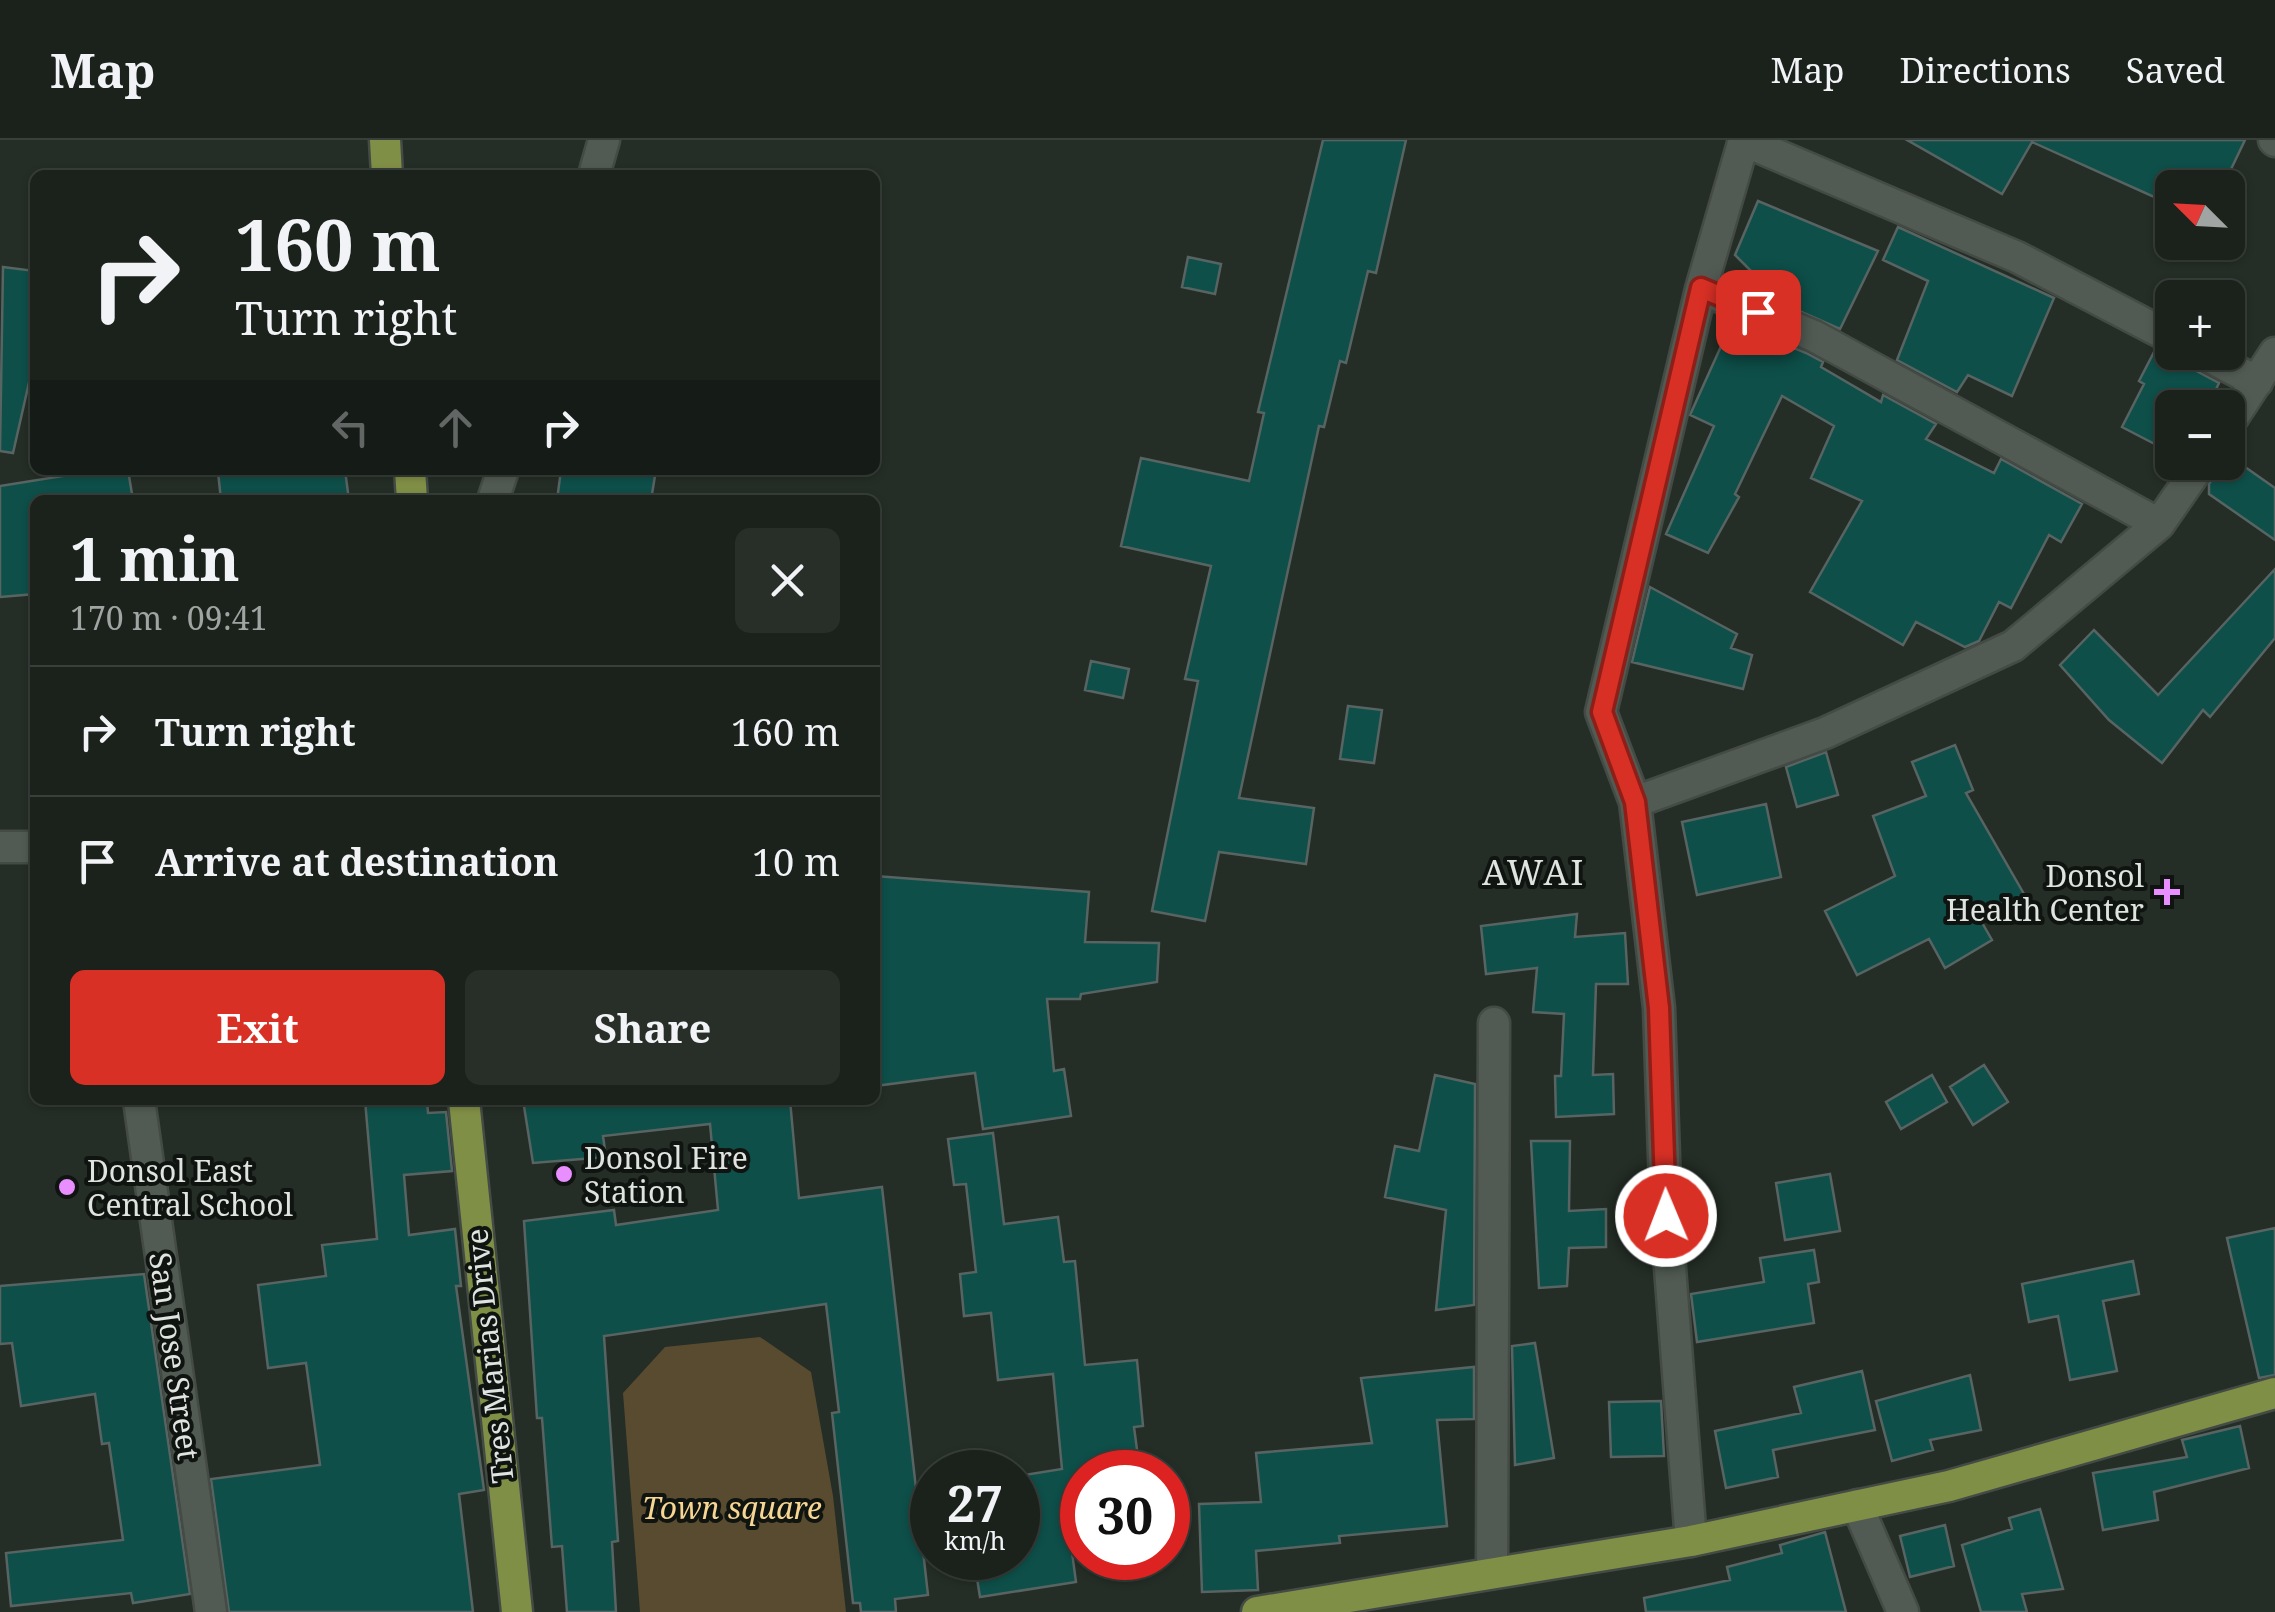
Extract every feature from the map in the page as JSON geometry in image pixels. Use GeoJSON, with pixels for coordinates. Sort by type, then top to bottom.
{"type":"FeatureCollection","features":[{"type":"Feature","properties":{"kind":"main road"},"geometry":{"type":"LineString","coordinates":[[385,140],[388,170]]}},
{"type":"Feature","properties":{"kind":"main road","name":"Tres Marias Drive"},"geometry":{"type":"LineString","coordinates":[[465,1105],[516,1612]]}},
{"type":"Feature","properties":{"kind":"main road"},"geometry":{"type":"LineString","coordinates":[[1257,1612],[1681,1542],[1948,1486],[2275,1393]]}},
{"type":"Feature","properties":{"kind":"street"},"geometry":{"type":"LineString","coordinates":[[595,170],[604,140]]}},
{"type":"Feature","properties":{"kind":"street"},"geometry":{"type":"LineString","coordinates":[[1681,1542],[1659,1008],[1635,802],[1602,712],[1701,288],[1744,141],[2016,257],[2155,329]]}},
{"type":"Feature","properties":{"kind":"street"},"geometry":{"type":"LineString","coordinates":[[1701,288],[1814,336],[2160,524]]}},
{"type":"Feature","properties":{"kind":"street"},"geometry":{"type":"LineString","coordinates":[[2245,400],[2275,354]]}},
{"type":"Feature","properties":{"kind":"street"},"geometry":{"type":"LineString","coordinates":[[2235,370],[2257,382]]}},
{"type":"Feature","properties":{"kind":"street"},"geometry":{"type":"LineString","coordinates":[[1635,802],[1826,732],[2013,646],[2160,524],[2190,480]]}},
{"type":"Feature","properties":{"kind":"street"},"geometry":{"type":"LineString","coordinates":[[0,848],[30,847]]}},
{"type":"Feature","properties":{"kind":"street"},"geometry":{"type":"LineString","coordinates":[[1492,1573],[1494,1023]]}},
{"type":"Feature","properties":{"kind":"street","name":"San Jose Street"},"geometry":{"type":"LineString","coordinates":[[140,1105],[211,1612]]}},
{"type":"Feature","properties":{"kind":"street"},"geometry":{"type":"LineString","coordinates":[[1857,1505],[1903,1612]]}},
{"type":"Feature","properties":{"kind":"green space","name":"Town square"},"geometry":{"type":"Polygon","coordinates":[[[760,1337],[811,1372],[833,1496],[846,1612],[640,1612],[623,1393],[665,1347],[760,1337]]]}},
{"type":"Feature","properties":{"kind":"building"},"geometry":{"type":"Polygon","coordinates":[[[1323,140],[1406,140],[1376,273],[1368,271],[1346,363],[1340,361],[1324,427],[1319,426],[1239,798],[1314,808],[1306,864],[1219,852],[1205,921],[1152,911],[1198,681],[1185,679],[1211,566],[1121,546],[1141,458],[1249,481],[1264,413],[1258,412],[1323,140]]]}},
{"type":"Feature","properties":{"kind":"building"},"geometry":{"type":"Polygon","coordinates":[[[1907,140],[2245,140],[2231,170],[2155,170],[2155,197],[2032,142],[2002,194],[1907,140]]]}},
{"type":"Feature","properties":{"kind":"building"},"geometry":{"type":"Polygon","coordinates":[[[1758,201],[1878,251],[1840,329],[1756,292],[1762,282],[1735,255],[1758,201]]]}},
{"type":"Feature","properties":{"kind":"building"},"geometry":{"type":"Polygon","coordinates":[[[1898,227],[2054,298],[2012,396],[1968,375],[1957,392],[1897,360],[1928,281],[1883,260],[1898,227]]]}},
{"type":"Feature","properties":{"kind":"building"},"geometry":{"type":"Polygon","coordinates":[[[1188,257],[1221,264],[1215,294],[1182,287],[1188,257]]]}},
{"type":"Feature","properties":{"kind":"building"},"geometry":{"type":"Polygon","coordinates":[[[3,267],[30,270],[30,378],[13,453],[0,451],[3,267]]]}},
{"type":"Feature","properties":{"kind":"building"},"geometry":{"type":"Polygon","coordinates":[[[1732,322],[1806,353],[1823,362],[1821,367],[1881,402],[1883,395],[1936,424],[1926,439],[1994,473],[2001,459],[2082,504],[2061,542],[2049,535],[2011,608],[1999,602],[1979,641],[1965,647],[1916,622],[1903,645],[1810,592],[1862,501],[1811,478],[1834,426],[1782,396],[1735,494],[1739,497],[1708,553],[1666,534],[1714,426],[1690,415],[1732,322]]]}},
{"type":"Feature","properties":{"kind":"building"},"geometry":{"type":"Polygon","coordinates":[[[2155,350],[2155,370],[2195,370],[2219,383],[2216,390],[2155,390],[2155,444],[2122,427],[2144,384],[2139,381],[2155,350]]]}},
{"type":"Feature","properties":{"kind":"building"},"geometry":{"type":"Polygon","coordinates":[[[2245,467],[2275,488],[2275,540],[2209,494],[2211,480],[2245,480],[2245,467]]]}},
{"type":"Feature","properties":{"kind":"building"},"geometry":{"type":"Polygon","coordinates":[[[69,475],[129,475],[132,495],[30,495],[30,594],[0,597],[0,486],[69,475]]]}},
{"type":"Feature","properties":{"kind":"building"},"geometry":{"type":"Polygon","coordinates":[[[218,475],[346,475],[348,495],[220,495],[218,475]]]}},
{"type":"Feature","properties":{"kind":"building"},"geometry":{"type":"Polygon","coordinates":[[[560,475],[655,475],[652,495],[558,495],[560,475]]]}},
{"type":"Feature","properties":{"kind":"building"},"geometry":{"type":"Polygon","coordinates":[[[2275,569],[2275,638],[2210,717],[2203,710],[2162,763],[2109,720],[2060,665],[2094,630],[2158,695],[2275,569]]]}},
{"type":"Feature","properties":{"kind":"building"},"geometry":{"type":"Polygon","coordinates":[[[1650,587],[1737,634],[1731,648],[1752,655],[1743,689],[1632,662],[1650,587]]]}},
{"type":"Feature","properties":{"kind":"building"},"geometry":{"type":"Polygon","coordinates":[[[1091,661],[1129,669],[1123,698],[1085,690],[1091,661]]]}},
{"type":"Feature","properties":{"kind":"building"},"geometry":{"type":"Polygon","coordinates":[[[1348,706],[1382,710],[1374,763],[1340,759],[1348,706]]]}},
{"type":"Feature","properties":{"kind":"building"},"geometry":{"type":"Polygon","coordinates":[[[1955,745],[1973,790],[1966,793],[2024,894],[1980,919],[1992,940],[1945,968],[1929,939],[1857,975],[1825,911],[1895,876],[1873,816],[1926,796],[1912,762],[1955,745]]]}},
{"type":"Feature","properties":{"kind":"building"},"geometry":{"type":"Polygon","coordinates":[[[1826,752],[1838,795],[1797,807],[1786,767],[1826,752]]]}},
{"type":"Feature","properties":{"kind":"building"},"geometry":{"type":"Polygon","coordinates":[[[1766,804],[1781,877],[1697,895],[1682,822],[1766,804]]]}},
{"type":"Feature","properties":{"kind":"building"},"geometry":{"type":"Polygon","coordinates":[[[880,876],[1089,892],[1085,942],[1159,943],[1157,982],[1081,994],[1080,999],[1047,999],[1054,1071],[1064,1069],[1071,1116],[983,1129],[975,1073],[880,1085],[880,876]]]}},
{"type":"Feature","properties":{"kind":"building"},"geometry":{"type":"Polygon","coordinates":[[[1577,914],[1575,937],[1625,933],[1628,984],[1596,984],[1593,1075],[1613,1074],[1614,1114],[1556,1117],[1555,1076],[1561,1076],[1564,1014],[1533,1012],[1537,968],[1486,974],[1481,926],[1577,914]]]}},
{"type":"Feature","properties":{"kind":"building"},"geometry":{"type":"Polygon","coordinates":[[[1984,1065],[2008,1102],[1973,1125],[1950,1087],[1984,1065]]]}},
{"type":"Feature","properties":{"kind":"building"},"geometry":{"type":"Polygon","coordinates":[[[1435,1075],[1475,1084],[1474,1305],[1436,1310],[1446,1210],[1385,1197],[1395,1146],[1419,1151],[1435,1075]]]}},
{"type":"Feature","properties":{"kind":"building"},"geometry":{"type":"Polygon","coordinates":[[[1932,1075],[1947,1102],[1901,1129],[1886,1102],[1932,1075]]]}},
{"type":"Feature","properties":{"kind":"building"},"geometry":{"type":"Polygon","coordinates":[[[365,1105],[427,1105],[428,1113],[446,1112],[452,1171],[404,1175],[409,1235],[455,1229],[461,1286],[456,1286],[484,1490],[459,1494],[473,1612],[229,1612],[211,1479],[320,1465],[306,1363],[268,1368],[258,1285],[326,1276],[322,1245],[377,1239],[365,1105]]]}},
{"type":"Feature","properties":{"kind":"building"},"geometry":{"type":"Polygon","coordinates":[[[524,1105],[790,1105],[799,1198],[882,1187],[912,1450],[910,1580],[926,1580],[928,1595],[895,1599],[896,1612],[861,1612],[860,1603],[853,1603],[832,1413],[839,1412],[826,1304],[604,1336],[618,1541],[612,1542],[616,1612],[567,1612],[562,1546],[552,1547],[542,1418],[537,1418],[524,1221],[614,1210],[616,1225],[718,1210],[710,1124],[603,1136],[606,1157],[533,1163],[524,1105]]]}},
{"type":"Feature","properties":{"kind":"building"},"geometry":{"type":"Polygon","coordinates":[[[993,1133],[1004,1224],[1058,1217],[1064,1262],[1075,1261],[1085,1365],[1137,1360],[1143,1426],[1134,1427],[1137,1450],[1060,1450],[1053,1374],[998,1380],[991,1313],[964,1316],[960,1274],[976,1272],[966,1184],[954,1185],[948,1139],[993,1133]]]}},
{"type":"Feature","properties":{"kind":"building"},"geometry":{"type":"Polygon","coordinates":[[[1531,1141],[1570,1141],[1569,1211],[1606,1209],[1606,1247],[1569,1248],[1567,1286],[1539,1288],[1531,1141]]]}},
{"type":"Feature","properties":{"kind":"building"},"geometry":{"type":"Polygon","coordinates":[[[1830,1174],[1840,1231],[1785,1240],[1776,1183],[1830,1174]]]}},
{"type":"Feature","properties":{"kind":"building"},"geometry":{"type":"Polygon","coordinates":[[[2275,1228],[2275,1375],[2259,1378],[2227,1238],[2275,1228]]]}},
{"type":"Feature","properties":{"kind":"building"},"geometry":{"type":"Polygon","coordinates":[[[1814,1250],[1819,1282],[1808,1284],[1814,1323],[1697,1342],[1691,1294],[1764,1282],[1760,1258],[1814,1250]]]}},
{"type":"Feature","properties":{"kind":"building"},"geometry":{"type":"Polygon","coordinates":[[[2133,1261],[2139,1294],[2103,1301],[2117,1371],[2070,1380],[2058,1316],[2029,1322],[2022,1284],[2133,1261]]]}},
{"type":"Feature","properties":{"kind":"building"},"geometry":{"type":"Polygon","coordinates":[[[144,1274],[190,1594],[133,1603],[131,1593],[11,1606],[6,1553],[123,1540],[109,1443],[102,1444],[95,1394],[21,1406],[12,1343],[0,1344],[0,1286],[144,1274]]]}},
{"type":"Feature","properties":{"kind":"building"},"geometry":{"type":"Polygon","coordinates":[[[1535,1343],[1554,1458],[1515,1465],[1512,1346],[1535,1343]]]}},
{"type":"Feature","properties":{"kind":"building"},"geometry":{"type":"Polygon","coordinates":[[[1474,1367],[1474,1419],[1437,1420],[1447,1526],[1339,1536],[1340,1543],[1256,1551],[1258,1590],[1202,1592],[1199,1504],[1261,1502],[1256,1453],[1372,1443],[1361,1378],[1474,1367]]]}},
{"type":"Feature","properties":{"kind":"building"},"geometry":{"type":"Polygon","coordinates":[[[1862,1371],[1875,1430],[1773,1450],[1778,1477],[1726,1488],[1715,1431],[1801,1413],[1794,1387],[1862,1371]]]}},
{"type":"Feature","properties":{"kind":"building"},"geometry":{"type":"Polygon","coordinates":[[[1970,1375],[1981,1430],[1930,1440],[1933,1450],[1892,1461],[1876,1401],[1970,1375]]]}},
{"type":"Feature","properties":{"kind":"building"},"geometry":{"type":"Polygon","coordinates":[[[1661,1401],[1664,1456],[1611,1457],[1609,1402],[1661,1401]]]}},
{"type":"Feature","properties":{"kind":"building"},"geometry":{"type":"Polygon","coordinates":[[[2240,1426],[2249,1468],[2154,1492],[2158,1520],[2103,1530],[2093,1473],[2187,1457],[2182,1440],[2240,1426]]]}},
{"type":"Feature","properties":{"kind":"building"},"geometry":{"type":"Polygon","coordinates":[[[1060,1469],[1060,1580],[1076,1582],[980,1597],[977,1580],[1040,1580],[1040,1472],[1060,1469]]]}},
{"type":"Feature","properties":{"kind":"building"},"geometry":{"type":"Polygon","coordinates":[[[2040,1509],[2063,1589],[2022,1594],[2027,1612],[1981,1612],[1962,1545],[2012,1529],[2009,1518],[2040,1509]]]}},
{"type":"Feature","properties":{"kind":"building"},"geometry":{"type":"Polygon","coordinates":[[[1945,1525],[1954,1566],[1910,1577],[1900,1536],[1945,1525]]]}},
{"type":"Feature","properties":{"kind":"building"},"geometry":{"type":"Polygon","coordinates":[[[1825,1532],[1846,1612],[1646,1612],[1644,1598],[1730,1580],[1727,1567],[1782,1553],[1780,1545],[1825,1532]]]}},
{"type":"Feature","properties":{"kind":"place","name":"Donsol Health Center"},"geometry":{"type":"Point","coordinates":[2167,892]}},
{"type":"Feature","properties":{"kind":"place","name":"Donsol Fire Station"},"geometry":{"type":"Point","coordinates":[564,1174]}},
{"type":"Feature","properties":{"kind":"place","name":"Donsol East Central School"},"geometry":{"type":"Point","coordinates":[67,1187]}},
{"type":"Feature","properties":{"kind":"district","name":"AWAI"},"geometry":{"type":"Point","coordinates":[1534,871]}},
{"type":"Feature","properties":{"kind":"route"},"geometry":{"type":"LineString","coordinates":[[1666,1216],[1659,1008],[1635,802],[1602,712],[1701,288],[1758,312]]}}]}
